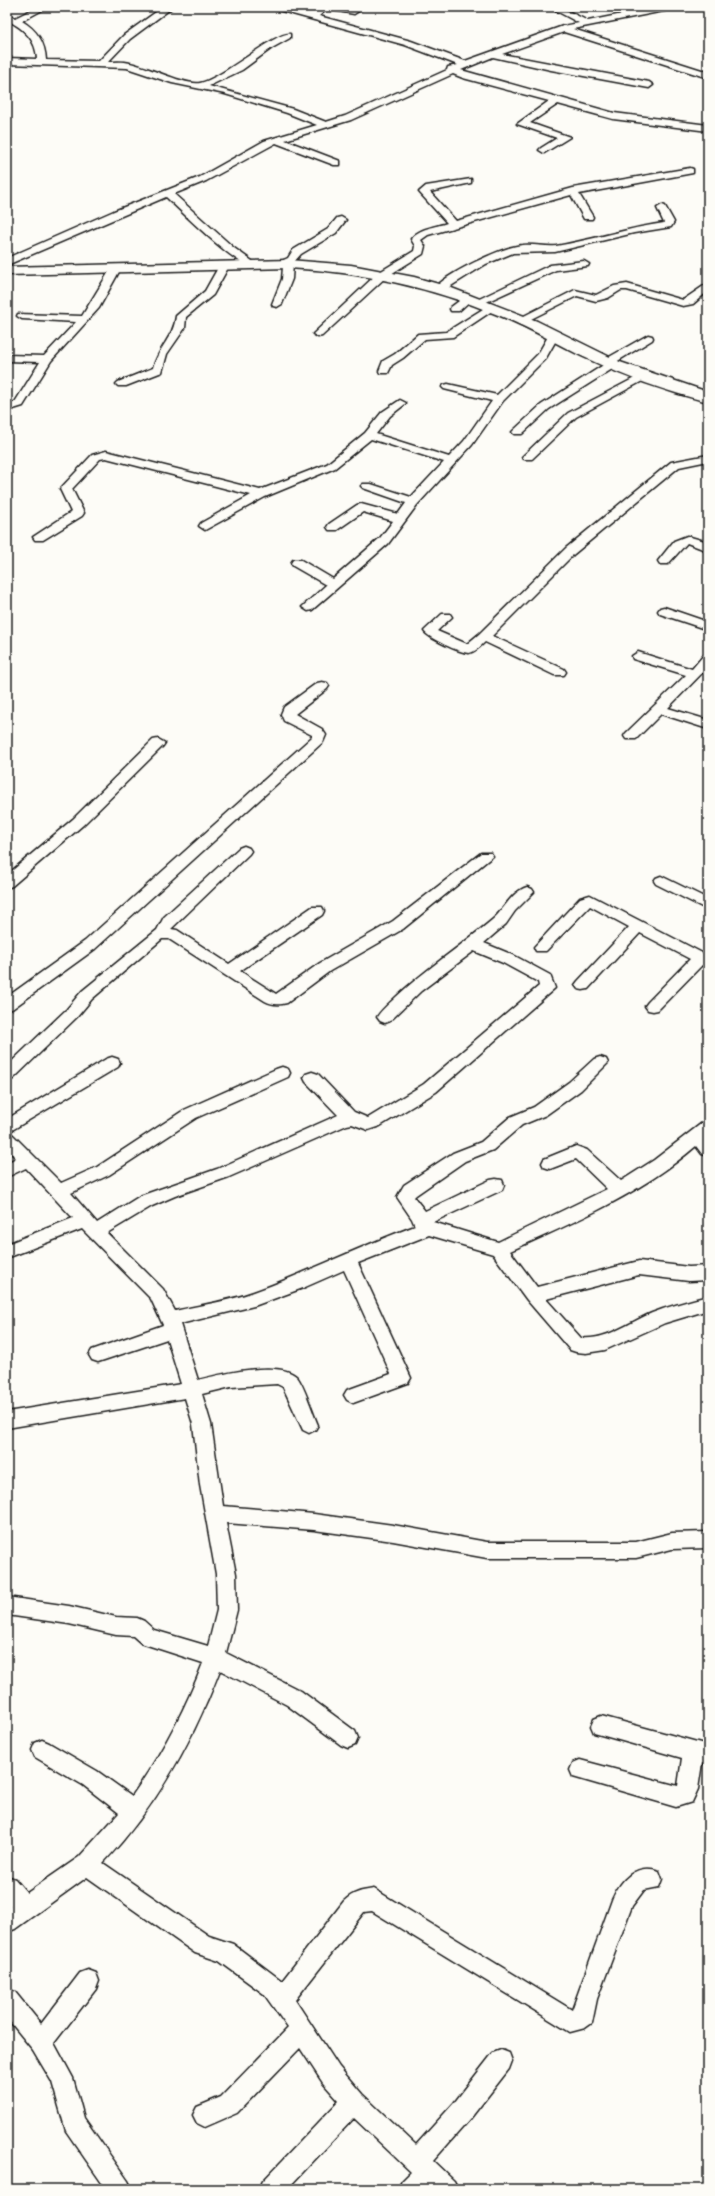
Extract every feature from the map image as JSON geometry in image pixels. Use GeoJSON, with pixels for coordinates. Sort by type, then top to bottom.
{"type":"FeatureCollection","features":[{"type":"Feature","properties":{"kind":"street"},"geometry":{"type":"LineString","coordinates":[[16,21],[44,7]]}},
{"type":"Feature","properties":{"kind":"street"},"geometry":{"type":"LineString","coordinates":[[101,64],[127,37],[169,7]]}},
{"type":"Feature","properties":{"kind":"street"},"geometry":{"type":"LineString","coordinates":[[271,7],[408,42],[464,64]]}},
{"type":"Feature","properties":{"kind":"street"},"geometry":{"type":"LineString","coordinates":[[306,15],[316,14],[324,7]]}},
{"type":"Feature","properties":{"kind":"street"},"geometry":{"type":"LineString","coordinates":[[330,7],[354,11],[361,7]]}},
{"type":"Feature","properties":{"kind":"street"},"geometry":{"type":"LineString","coordinates":[[552,7],[586,23]]}},
{"type":"Feature","properties":{"kind":"street"},"geometry":{"type":"LineString","coordinates":[[7,262],[203,179],[256,148],[276,140],[326,126],[375,106],[451,69],[564,29],[636,10],[669,7]]}},
{"type":"Feature","properties":{"kind":"street"},"geometry":{"type":"LineString","coordinates":[[7,17],[30,29],[39,43],[42,61]]}},
{"type":"Feature","properties":{"kind":"street"},"geometry":{"type":"LineString","coordinates":[[564,29],[708,75]]}},
{"type":"Feature","properties":{"kind":"street"},"geometry":{"type":"LineString","coordinates":[[199,87],[239,68],[269,46],[287,36]]}},
{"type":"Feature","properties":{"kind":"street"},"geometry":{"type":"LineString","coordinates":[[492,54],[539,66],[586,72],[649,85]]}},
{"type":"Feature","properties":{"kind":"street"},"geometry":{"type":"LineString","coordinates":[[7,61],[128,65],[175,81],[230,93],[295,113],[326,126]]}},
{"type":"Feature","properties":{"kind":"street"},"geometry":{"type":"LineString","coordinates":[[451,69],[466,76],[612,116],[708,128]]}},
{"type":"Feature","properties":{"kind":"street"},"geometry":{"type":"LineString","coordinates":[[544,150],[565,137],[522,124],[535,117],[557,100]]}},
{"type":"Feature","properties":{"kind":"street"},"geometry":{"type":"LineString","coordinates":[[276,140],[337,163]]}},
{"type":"Feature","properties":{"kind":"street"},"geometry":{"type":"LineString","coordinates":[[318,334],[382,275],[419,252],[420,246],[416,241],[418,237],[424,233],[573,191],[690,171]]}},
{"type":"Feature","properties":{"kind":"street"},"geometry":{"type":"LineString","coordinates":[[453,224],[424,192],[430,188],[468,181]]}},
{"type":"Feature","properties":{"kind":"street"},"geometry":{"type":"LineString","coordinates":[[573,191],[588,217]]}},
{"type":"Feature","properties":{"kind":"street"},"geometry":{"type":"LineString","coordinates":[[167,193],[230,250],[251,265]]}},
{"type":"Feature","properties":{"kind":"street"},"geometry":{"type":"LineString","coordinates":[[439,289],[482,262],[511,250],[523,248],[555,249],[634,230],[667,225],[669,222],[662,208]]}},
{"type":"Feature","properties":{"kind":"street"},"geometry":{"type":"LineString","coordinates":[[286,264],[292,260],[298,252],[332,231],[341,220]]}},
{"type":"Feature","properties":{"kind":"street"},"geometry":{"type":"LineString","coordinates":[[277,304],[287,280],[286,264]]}},
{"type":"Feature","properties":{"kind":"street"},"geometry":{"type":"LineString","coordinates":[[7,271],[115,270],[286,264],[326,266],[382,275],[439,289],[492,307],[523,320],[610,363],[708,397]]}},
{"type":"Feature","properties":{"kind":"street"},"geometry":{"type":"LineString","coordinates":[[455,309],[472,300],[554,267],[584,264]]}},
{"type":"Feature","properties":{"kind":"street"},"geometry":{"type":"LineString","coordinates":[[122,384],[158,370],[162,354],[180,328],[181,316],[210,293],[224,266]]}},
{"type":"Feature","properties":{"kind":"street"},"geometry":{"type":"LineString","coordinates":[[7,408],[19,404],[47,359],[85,319],[115,270]]}},
{"type":"Feature","properties":{"kind":"street"},"geometry":{"type":"LineString","coordinates":[[523,320],[575,293],[583,293],[595,298],[605,295],[614,288],[626,287],[683,304],[689,302],[708,286]]}},
{"type":"Feature","properties":{"kind":"street"},"geometry":{"type":"LineString","coordinates":[[384,372],[387,363],[399,356],[420,338],[449,335],[492,307]]}},
{"type":"Feature","properties":{"kind":"street"},"geometry":{"type":"LineString","coordinates":[[22,316],[85,319]]}},
{"type":"Feature","properties":{"kind":"street"},"geometry":{"type":"LineString","coordinates":[[308,607],[384,541],[413,502],[468,443],[499,399],[539,359],[554,335]]}},
{"type":"Feature","properties":{"kind":"street"},"geometry":{"type":"LineString","coordinates":[[518,432],[545,407],[648,338]]}},
{"type":"Feature","properties":{"kind":"street"},"geometry":{"type":"LineString","coordinates":[[7,358],[47,359]]}},
{"type":"Feature","properties":{"kind":"street"},"geometry":{"type":"LineString","coordinates":[[528,456],[572,415],[644,376]]}},
{"type":"Feature","properties":{"kind":"street"},"geometry":{"type":"LineString","coordinates":[[448,387],[499,399]]}},
{"type":"Feature","properties":{"kind":"street"},"geometry":{"type":"LineString","coordinates":[[205,526],[261,494],[331,466],[369,435],[386,414],[400,402]]}},
{"type":"Feature","properties":{"kind":"street"},"geometry":{"type":"LineString","coordinates":[[369,435],[451,461]]}},
{"type":"Feature","properties":{"kind":"street"},"geometry":{"type":"LineString","coordinates":[[39,537],[78,513],[66,489],[96,457],[106,454],[261,494]]}},
{"type":"Feature","properties":{"kind":"street"},"geometry":{"type":"LineString","coordinates":[[446,617],[430,631],[432,634],[468,649],[484,636],[570,551],[674,464],[708,458]]}},
{"type":"Feature","properties":{"kind":"street"},"geometry":{"type":"LineString","coordinates":[[367,486],[413,502]]}},
{"type":"Feature","properties":{"kind":"street"},"geometry":{"type":"LineString","coordinates":[[333,527],[361,508],[401,519]]}},
{"type":"Feature","properties":{"kind":"street"},"geometry":{"type":"LineString","coordinates":[[664,562],[680,542],[685,539],[692,538],[708,547]]}},
{"type":"Feature","properties":{"kind":"street"},"geometry":{"type":"LineString","coordinates":[[297,563],[334,585]]}},
{"type":"Feature","properties":{"kind":"street"},"geometry":{"type":"LineString","coordinates":[[664,611],[708,626]]}},
{"type":"Feature","properties":{"kind":"street"},"geometry":{"type":"LineString","coordinates":[[484,636],[560,672]]}},
{"type":"Feature","properties":{"kind":"street"},"geometry":{"type":"LineString","coordinates":[[638,656],[695,674]]}},
{"type":"Feature","properties":{"kind":"street"},"geometry":{"type":"LineString","coordinates":[[631,736],[695,674],[708,659]]}},
{"type":"Feature","properties":{"kind":"street"},"geometry":{"type":"LineString","coordinates":[[7,1005],[90,945],[318,739],[319,735],[316,732],[289,718],[288,714],[289,710],[322,686]]}},
{"type":"Feature","properties":{"kind":"street"},"geometry":{"type":"LineString","coordinates":[[659,709],[708,726]]}},
{"type":"Feature","properties":{"kind":"street"},"geometry":{"type":"LineString","coordinates":[[7,883],[78,822],[158,743]]}},
{"type":"Feature","properties":{"kind":"street"},"geometry":{"type":"LineString","coordinates":[[164,933],[164,928],[169,921],[244,851]]}},
{"type":"Feature","properties":{"kind":"street"},"geometry":{"type":"LineString","coordinates":[[7,1074],[72,1014],[87,995],[155,937],[164,933],[172,934],[274,999],[282,999],[325,967],[398,925],[486,856]]}},
{"type":"Feature","properties":{"kind":"street"},"geometry":{"type":"LineString","coordinates":[[661,881],[708,905]]}},
{"type":"Feature","properties":{"kind":"street"},"geometry":{"type":"LineString","coordinates":[[385,1017],[416,987],[473,944],[501,920],[510,907],[527,892]]}},
{"type":"Feature","properties":{"kind":"street"},"geometry":{"type":"LineString","coordinates":[[541,947],[585,902],[590,900],[704,960],[653,1006]]}},
{"type":"Feature","properties":{"kind":"street"},"geometry":{"type":"LineString","coordinates":[[229,971],[317,911]]}},
{"type":"Feature","properties":{"kind":"street"},"geometry":{"type":"LineString","coordinates":[[583,985],[639,925]]}},
{"type":"Feature","properties":{"kind":"street"},"geometry":{"type":"LineString","coordinates":[[312,1078],[350,1118],[368,1124],[430,1088],[547,988],[545,979],[508,959],[473,944]]}},
{"type":"Feature","properties":{"kind":"street"},"geometry":{"type":"LineString","coordinates":[[7,1127],[112,1063]]}},
{"type":"Feature","properties":{"kind":"street"},"geometry":{"type":"LineString","coordinates":[[600,1063],[575,1086],[540,1111],[516,1122],[487,1146],[459,1157],[410,1190],[405,1197],[425,1224],[499,1249],[533,1295],[576,1345],[581,1346],[605,1342],[652,1320],[708,1303]]}},
{"type":"Feature","properties":{"kind":"street"},"geometry":{"type":"LineString","coordinates":[[59,1191],[103,1171],[160,1132],[190,1114],[282,1073]]}},
{"type":"Feature","properties":{"kind":"street"},"geometry":{"type":"LineString","coordinates":[[7,1251],[90,1226],[170,1191],[223,1173],[350,1118]]}},
{"type":"Feature","properties":{"kind":"street"},"geometry":{"type":"LineString","coordinates":[[499,1249],[568,1218],[633,1184],[703,1132],[708,1150]]}},
{"type":"Feature","properties":{"kind":"street"},"geometry":{"type":"LineString","coordinates":[[7,1139],[59,1191],[90,1226],[157,1294],[172,1324],[202,1424],[209,1485],[226,1574],[227,1610],[216,1657],[202,1691],[163,1770],[115,1835],[87,1864],[7,1921]]}},
{"type":"Feature","properties":{"kind":"street"},"geometry":{"type":"LineString","coordinates":[[550,1163],[570,1154],[581,1154],[620,1190]]}},
{"type":"Feature","properties":{"kind":"street"},"geometry":{"type":"LineString","coordinates":[[7,1171],[27,1160]]}},
{"type":"Feature","properties":{"kind":"street"},"geometry":{"type":"LineString","coordinates":[[98,1355],[172,1324],[297,1283],[425,1224],[496,1185]]}},
{"type":"Feature","properties":{"kind":"street"},"geometry":{"type":"LineString","coordinates":[[348,1260],[402,1378],[353,1395]]}},
{"type":"Feature","properties":{"kind":"street"},"geometry":{"type":"LineString","coordinates":[[533,1295],[639,1268],[689,1274],[708,1273]]}},
{"type":"Feature","properties":{"kind":"street"},"geometry":{"type":"LineString","coordinates":[[7,1420],[252,1377],[280,1377],[290,1382],[309,1425]]}},
{"type":"Feature","properties":{"kind":"street"},"geometry":{"type":"LineString","coordinates":[[214,1514],[314,1522],[392,1533],[487,1550],[636,1550],[672,1541],[708,1540]]}},
{"type":"Feature","properties":{"kind":"street"},"geometry":{"type":"LineString","coordinates":[[7,1606],[69,1615],[116,1626],[137,1627],[148,1638],[216,1657],[294,1698],[348,1738]]}},
{"type":"Feature","properties":{"kind":"street"},"geometry":{"type":"LineString","coordinates":[[580,1770],[676,1797],[684,1795],[688,1789],[701,1753],[601,1726]]}},
{"type":"Feature","properties":{"kind":"street"},"geometry":{"type":"LineString","coordinates":[[42,1750],[97,1781],[115,1793],[133,1812]]}},
{"type":"Feature","properties":{"kind":"street"},"geometry":{"type":"LineString","coordinates":[[87,1864],[203,1945],[225,1952],[272,1986],[282,1998],[331,2075],[354,2102],[446,2189]]}},
{"type":"Feature","properties":{"kind":"street"},"geometry":{"type":"LineString","coordinates":[[282,1998],[336,1932],[352,1909],[359,1902],[374,1900],[570,2021],[576,2020],[584,2015],[586,1999],[623,1900],[630,1887],[636,1882],[643,1878],[651,1878]]}},
{"type":"Feature","properties":{"kind":"street"},"geometry":{"type":"LineString","coordinates":[[7,1887],[25,1907]]}},
{"type":"Feature","properties":{"kind":"street"},"geometry":{"type":"LineString","coordinates":[[41,2042],[88,1981]]}},
{"type":"Feature","properties":{"kind":"street"},"geometry":{"type":"LineString","coordinates":[[7,2000],[41,2042],[62,2078],[74,2123],[120,2189]]}},
{"type":"Feature","properties":{"kind":"street"},"geometry":{"type":"LineString","coordinates":[[205,2115],[229,2105],[302,2030]]}},
{"type":"Feature","properties":{"kind":"street"},"geometry":{"type":"LineString","coordinates":[[410,2189],[422,2166],[501,2060]]}},
{"type":"Feature","properties":{"kind":"street"},"geometry":{"type":"LineString","coordinates":[[271,2189],[354,2102]]}}]}
